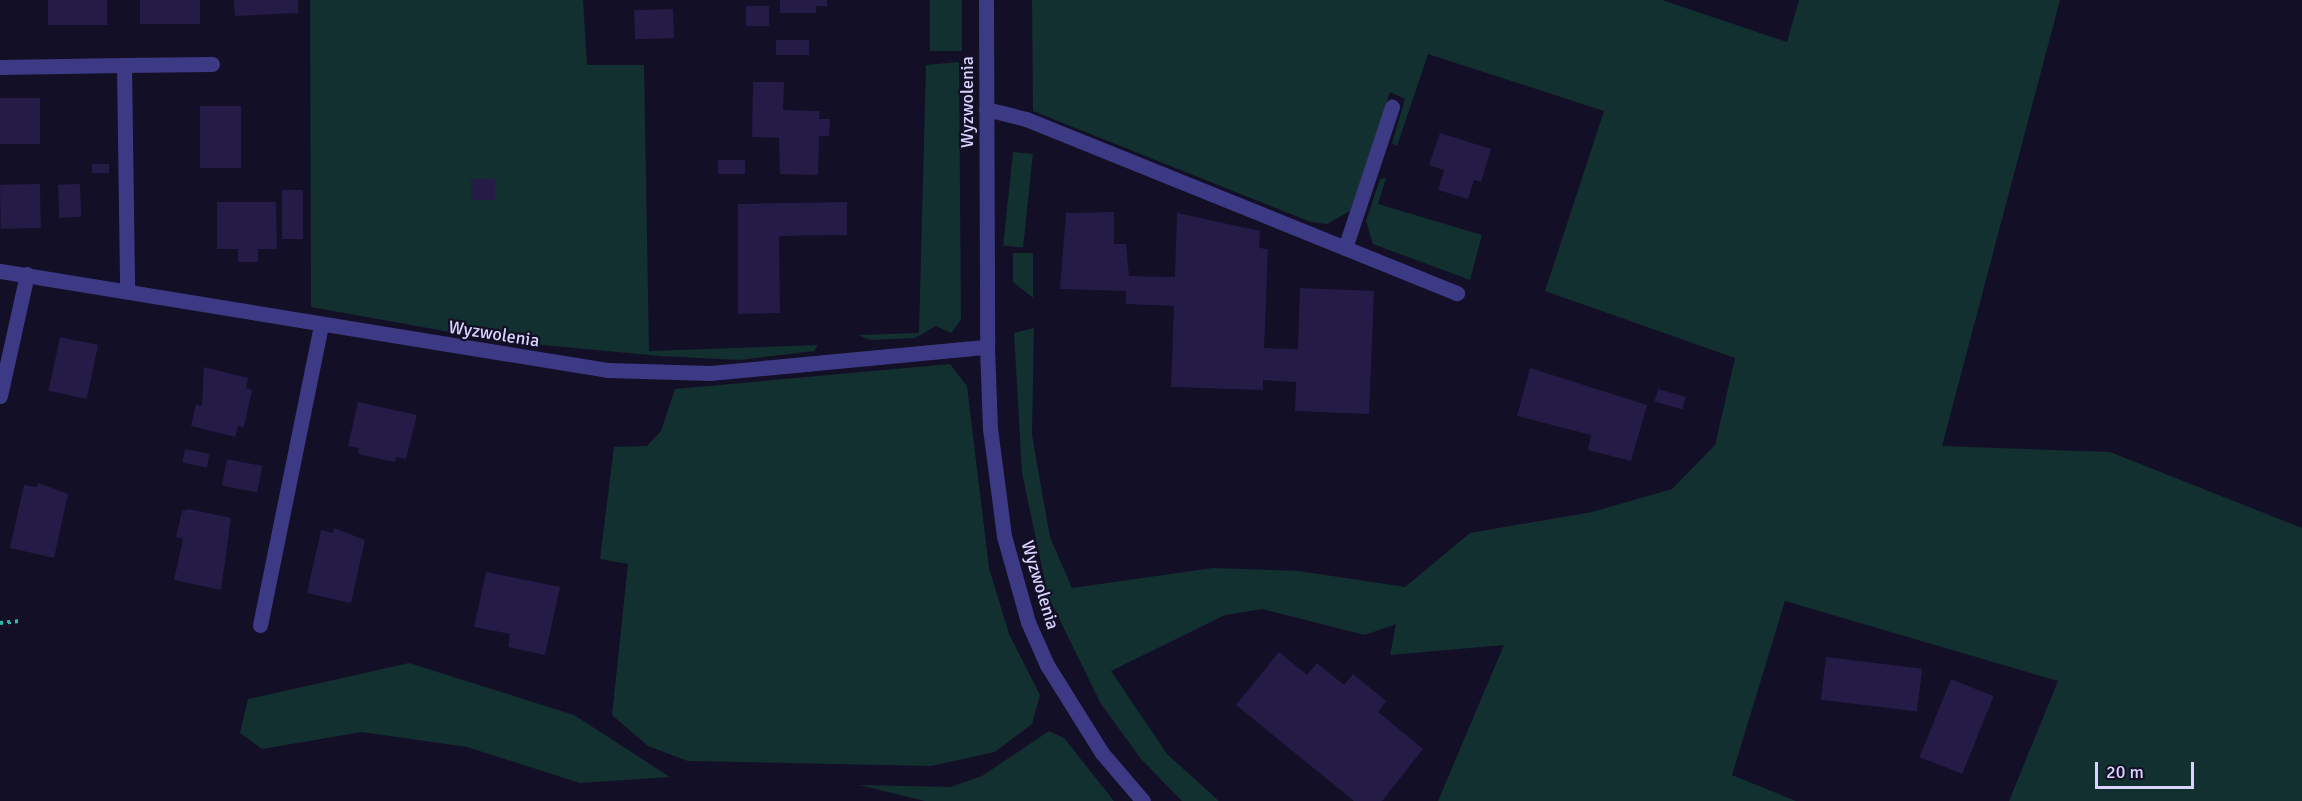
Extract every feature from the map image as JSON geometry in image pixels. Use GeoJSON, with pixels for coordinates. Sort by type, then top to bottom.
{"type":"FeatureCollection","features":[{"type":"Feature","properties":{"kind":"street","name":"Wyzwolenia"},"geometry":{"type":"LineString","coordinates":[[986,0],[987,347],[998,501],[1028,622],[1070,704],[1143,801]]}},
{"type":"Feature","properties":{"kind":"street"},"geometry":{"type":"LineString","coordinates":[[0,67],[212,64]]}},
{"type":"Feature","properties":{"kind":"street"},"geometry":{"type":"LineString","coordinates":[[124,65],[127,288]]}},
{"type":"Feature","properties":{"kind":"street"},"geometry":{"type":"LineString","coordinates":[[1345,248],[1392,107]]}},
{"type":"Feature","properties":{"kind":"street"},"geometry":{"type":"LineString","coordinates":[[986,109],[1026,119],[1457,293]]}},
{"type":"Feature","properties":{"kind":"street","name":"Wyzwolenia"},"geometry":{"type":"LineString","coordinates":[[0,271],[127,288],[321,326],[656,374],[781,368],[987,347]]}},
{"type":"Feature","properties":{"kind":"street"},"geometry":{"type":"LineString","coordinates":[[0,396],[27,274]]}},
{"type":"Feature","properties":{"kind":"street"},"geometry":{"type":"LineString","coordinates":[[260,625],[321,326]]}},
{"type":"Feature","properties":{"kind":"path"},"geometry":{"type":"LineString","coordinates":[[0,623],[20,621]]}},
{"type":"Feature","properties":{"kind":"green space"},"geometry":{"type":"Polygon","coordinates":[[[310,0],[583,0],[587,65],[644,65],[649,351],[818,345],[814,351],[740,360],[660,356],[500,341],[311,307],[310,0]]]}},
{"type":"Feature","properties":{"kind":"green space"},"geometry":{"type":"Polygon","coordinates":[[[930,0],[962,0],[962,51],[930,51],[930,0]]]}},
{"type":"Feature","properties":{"kind":"green space"},"geometry":{"type":"Polygon","coordinates":[[[1032,0],[1662,0],[1787,42],[1799,0],[2060,0],[1942,446],[2110,452],[2302,528],[2302,801],[2009,801],[2058,681],[1785,601],[1732,775],[1796,801],[1438,801],[1504,645],[1390,655],[1396,624],[1365,635],[1262,609],[1225,615],[1111,671],[1167,754],[1219,801],[1182,801],[1141,759],[1101,704],[1048,596],[1022,473],[1014,333],[1034,328],[1032,435],[1050,537],[1072,588],[1213,568],[1299,571],[1405,587],[1470,533],[1592,512],[1672,489],[1715,445],[1735,358],[1545,291],[1604,111],[1428,54],[1397,146],[1392,143],[1405,99],[1390,92],[1350,211],[1327,224],[1311,222],[1033,111],[1032,0]]]}},
{"type":"Feature","properties":{"kind":"green space"},"geometry":{"type":"Polygon","coordinates":[[[959,62],[961,320],[951,333],[936,326],[915,338],[871,340],[858,335],[919,333],[926,65],[959,62]]]}},
{"type":"Feature","properties":{"kind":"green space"},"geometry":{"type":"Polygon","coordinates":[[[1013,152],[1033,154],[1023,248],[1003,245],[1013,152]]]}},
{"type":"Feature","properties":{"kind":"green space"},"geometry":{"type":"Polygon","coordinates":[[[1386,178],[1378,204],[1482,235],[1470,280],[1373,244],[1366,221],[1380,179],[1386,178]]]}},
{"type":"Feature","properties":{"kind":"green space"},"geometry":{"type":"Polygon","coordinates":[[[1013,253],[1033,253],[1033,298],[1013,282],[1013,253]]]}},
{"type":"Feature","properties":{"kind":"green space"},"geometry":{"type":"Polygon","coordinates":[[[950,364],[967,386],[989,568],[1009,634],[1040,695],[1032,724],[995,752],[931,766],[688,761],[648,746],[612,715],[628,564],[600,559],[614,447],[647,446],[661,431],[675,389],[950,364]]]}},
{"type":"Feature","properties":{"kind":"green space"},"geometry":{"type":"Polygon","coordinates":[[[409,663],[574,715],[670,777],[580,783],[467,747],[362,732],[262,749],[240,733],[248,699],[409,663]]]}},
{"type":"Feature","properties":{"kind":"green space"},"geometry":{"type":"Polygon","coordinates":[[[1049,731],[1064,738],[1114,801],[925,801],[859,785],[951,787],[982,776],[1049,731]]]}},
{"type":"Feature","properties":{"kind":"building"},"geometry":{"type":"Polygon","coordinates":[[[48,0],[107,0],[107,25],[48,25],[48,0]]]}},
{"type":"Feature","properties":{"kind":"building"},"geometry":{"type":"Polygon","coordinates":[[[140,0],[200,0],[200,24],[140,24],[140,0]]]}},
{"type":"Feature","properties":{"kind":"building"},"geometry":{"type":"Polygon","coordinates":[[[234,0],[298,0],[298,13],[235,16],[234,0]]]}},
{"type":"Feature","properties":{"kind":"building"},"geometry":{"type":"Polygon","coordinates":[[[780,0],[827,0],[827,6],[816,6],[816,13],[780,13],[780,0]]]}},
{"type":"Feature","properties":{"kind":"building"},"geometry":{"type":"Polygon","coordinates":[[[746,6],[769,6],[769,26],[746,26],[746,6]]]}},
{"type":"Feature","properties":{"kind":"building"},"geometry":{"type":"Polygon","coordinates":[[[673,9],[674,38],[635,39],[634,10],[673,9]]]}},
{"type":"Feature","properties":{"kind":"building"},"geometry":{"type":"Polygon","coordinates":[[[776,40],[809,40],[809,55],[776,55],[776,40]]]}},
{"type":"Feature","properties":{"kind":"building"},"geometry":{"type":"Polygon","coordinates":[[[753,82],[784,82],[783,110],[820,111],[819,119],[830,119],[829,136],[819,136],[818,175],[780,174],[779,138],[752,137],[753,82]]]}},
{"type":"Feature","properties":{"kind":"building"},"geometry":{"type":"Polygon","coordinates":[[[0,98],[40,98],[40,144],[0,144],[0,98]]]}},
{"type":"Feature","properties":{"kind":"building"},"geometry":{"type":"Polygon","coordinates":[[[200,106],[241,106],[241,168],[200,168],[200,106]]]}},
{"type":"Feature","properties":{"kind":"building"},"geometry":{"type":"Polygon","coordinates":[[[1440,133],[1491,149],[1481,182],[1474,180],[1468,199],[1438,190],[1444,170],[1429,165],[1440,133]]]}},
{"type":"Feature","properties":{"kind":"building"},"geometry":{"type":"Polygon","coordinates":[[[718,160],[745,160],[745,174],[718,174],[718,160]]]}},
{"type":"Feature","properties":{"kind":"building"},"geometry":{"type":"Polygon","coordinates":[[[92,164],[109,164],[109,173],[92,173],[92,164]]]}},
{"type":"Feature","properties":{"kind":"building"},"geometry":{"type":"Polygon","coordinates":[[[471,179],[495,179],[495,200],[471,200],[471,179]]]}},
{"type":"Feature","properties":{"kind":"building"},"geometry":{"type":"Polygon","coordinates":[[[40,184],[41,228],[1,229],[0,185],[40,184]]]}},
{"type":"Feature","properties":{"kind":"building"},"geometry":{"type":"Polygon","coordinates":[[[80,184],[81,217],[59,218],[58,185],[80,184]]]}},
{"type":"Feature","properties":{"kind":"building"},"geometry":{"type":"Polygon","coordinates":[[[282,190],[303,190],[303,239],[282,239],[282,190]]]}},
{"type":"Feature","properties":{"kind":"building"},"geometry":{"type":"Polygon","coordinates":[[[217,202],[276,202],[277,249],[258,249],[258,262],[238,262],[238,249],[217,249],[217,202]]]}},
{"type":"Feature","properties":{"kind":"building"},"geometry":{"type":"Polygon","coordinates":[[[847,202],[847,235],[779,236],[780,313],[738,314],[738,204],[847,202]]]}},
{"type":"Feature","properties":{"kind":"building"},"geometry":{"type":"Polygon","coordinates":[[[1114,212],[1114,244],[1126,244],[1129,276],[1175,277],[1177,213],[1260,231],[1259,248],[1268,249],[1264,348],[1298,349],[1300,288],[1374,291],[1369,414],[1295,411],[1296,382],[1263,380],[1263,390],[1171,387],[1174,306],[1126,304],[1126,291],[1060,289],[1066,213],[1114,212]]]}},
{"type":"Feature","properties":{"kind":"building"},"geometry":{"type":"Polygon","coordinates":[[[60,337],[98,345],[87,399],[49,391],[60,337]]]}},
{"type":"Feature","properties":{"kind":"building"},"geometry":{"type":"Polygon","coordinates":[[[204,367],[248,378],[246,388],[252,390],[244,427],[238,426],[235,437],[191,426],[196,404],[202,406],[204,367]]]}},
{"type":"Feature","properties":{"kind":"building"},"geometry":{"type":"Polygon","coordinates":[[[1530,368],[1647,405],[1631,461],[1588,450],[1591,435],[1517,416],[1530,368]]]}},
{"type":"Feature","properties":{"kind":"building"},"geometry":{"type":"Polygon","coordinates":[[[1658,389],[1686,397],[1682,409],[1654,401],[1658,389]]]}},
{"type":"Feature","properties":{"kind":"building"},"geometry":{"type":"Polygon","coordinates":[[[358,402],[417,415],[406,459],[396,457],[395,462],[358,454],[359,448],[348,446],[358,402]]]}},
{"type":"Feature","properties":{"kind":"building"},"geometry":{"type":"Polygon","coordinates":[[[185,449],[210,454],[207,468],[182,463],[185,449]]]}},
{"type":"Feature","properties":{"kind":"building"},"geometry":{"type":"Polygon","coordinates":[[[227,459],[262,466],[257,492],[222,486],[227,459]]]}},
{"type":"Feature","properties":{"kind":"building"},"geometry":{"type":"Polygon","coordinates":[[[38,483],[68,494],[54,558],[10,548],[24,485],[37,487],[38,483]]]}},
{"type":"Feature","properties":{"kind":"building"},"geometry":{"type":"Polygon","coordinates":[[[189,509],[231,518],[221,590],[174,580],[183,539],[176,537],[182,511],[189,509]]]}},
{"type":"Feature","properties":{"kind":"building"},"geometry":{"type":"Polygon","coordinates":[[[334,528],[365,540],[351,603],[307,593],[321,530],[333,533],[334,528]]]}},
{"type":"Feature","properties":{"kind":"building"},"geometry":{"type":"Polygon","coordinates":[[[486,572],[560,587],[545,655],[508,647],[510,634],[474,627],[486,572]]]}},
{"type":"Feature","properties":{"kind":"building"},"geometry":{"type":"Polygon","coordinates":[[[1279,652],[1307,675],[1317,663],[1344,685],[1353,674],[1386,701],[1378,712],[1423,749],[1382,801],[1354,801],[1236,705],[1279,652]]]}},
{"type":"Feature","properties":{"kind":"building"},"geometry":{"type":"Polygon","coordinates":[[[1826,657],[1922,669],[1917,712],[1821,700],[1826,657]]]}},
{"type":"Feature","properties":{"kind":"building"},"geometry":{"type":"Polygon","coordinates":[[[1951,679],[1994,696],[1962,774],[1920,757],[1951,679]]]}}]}
